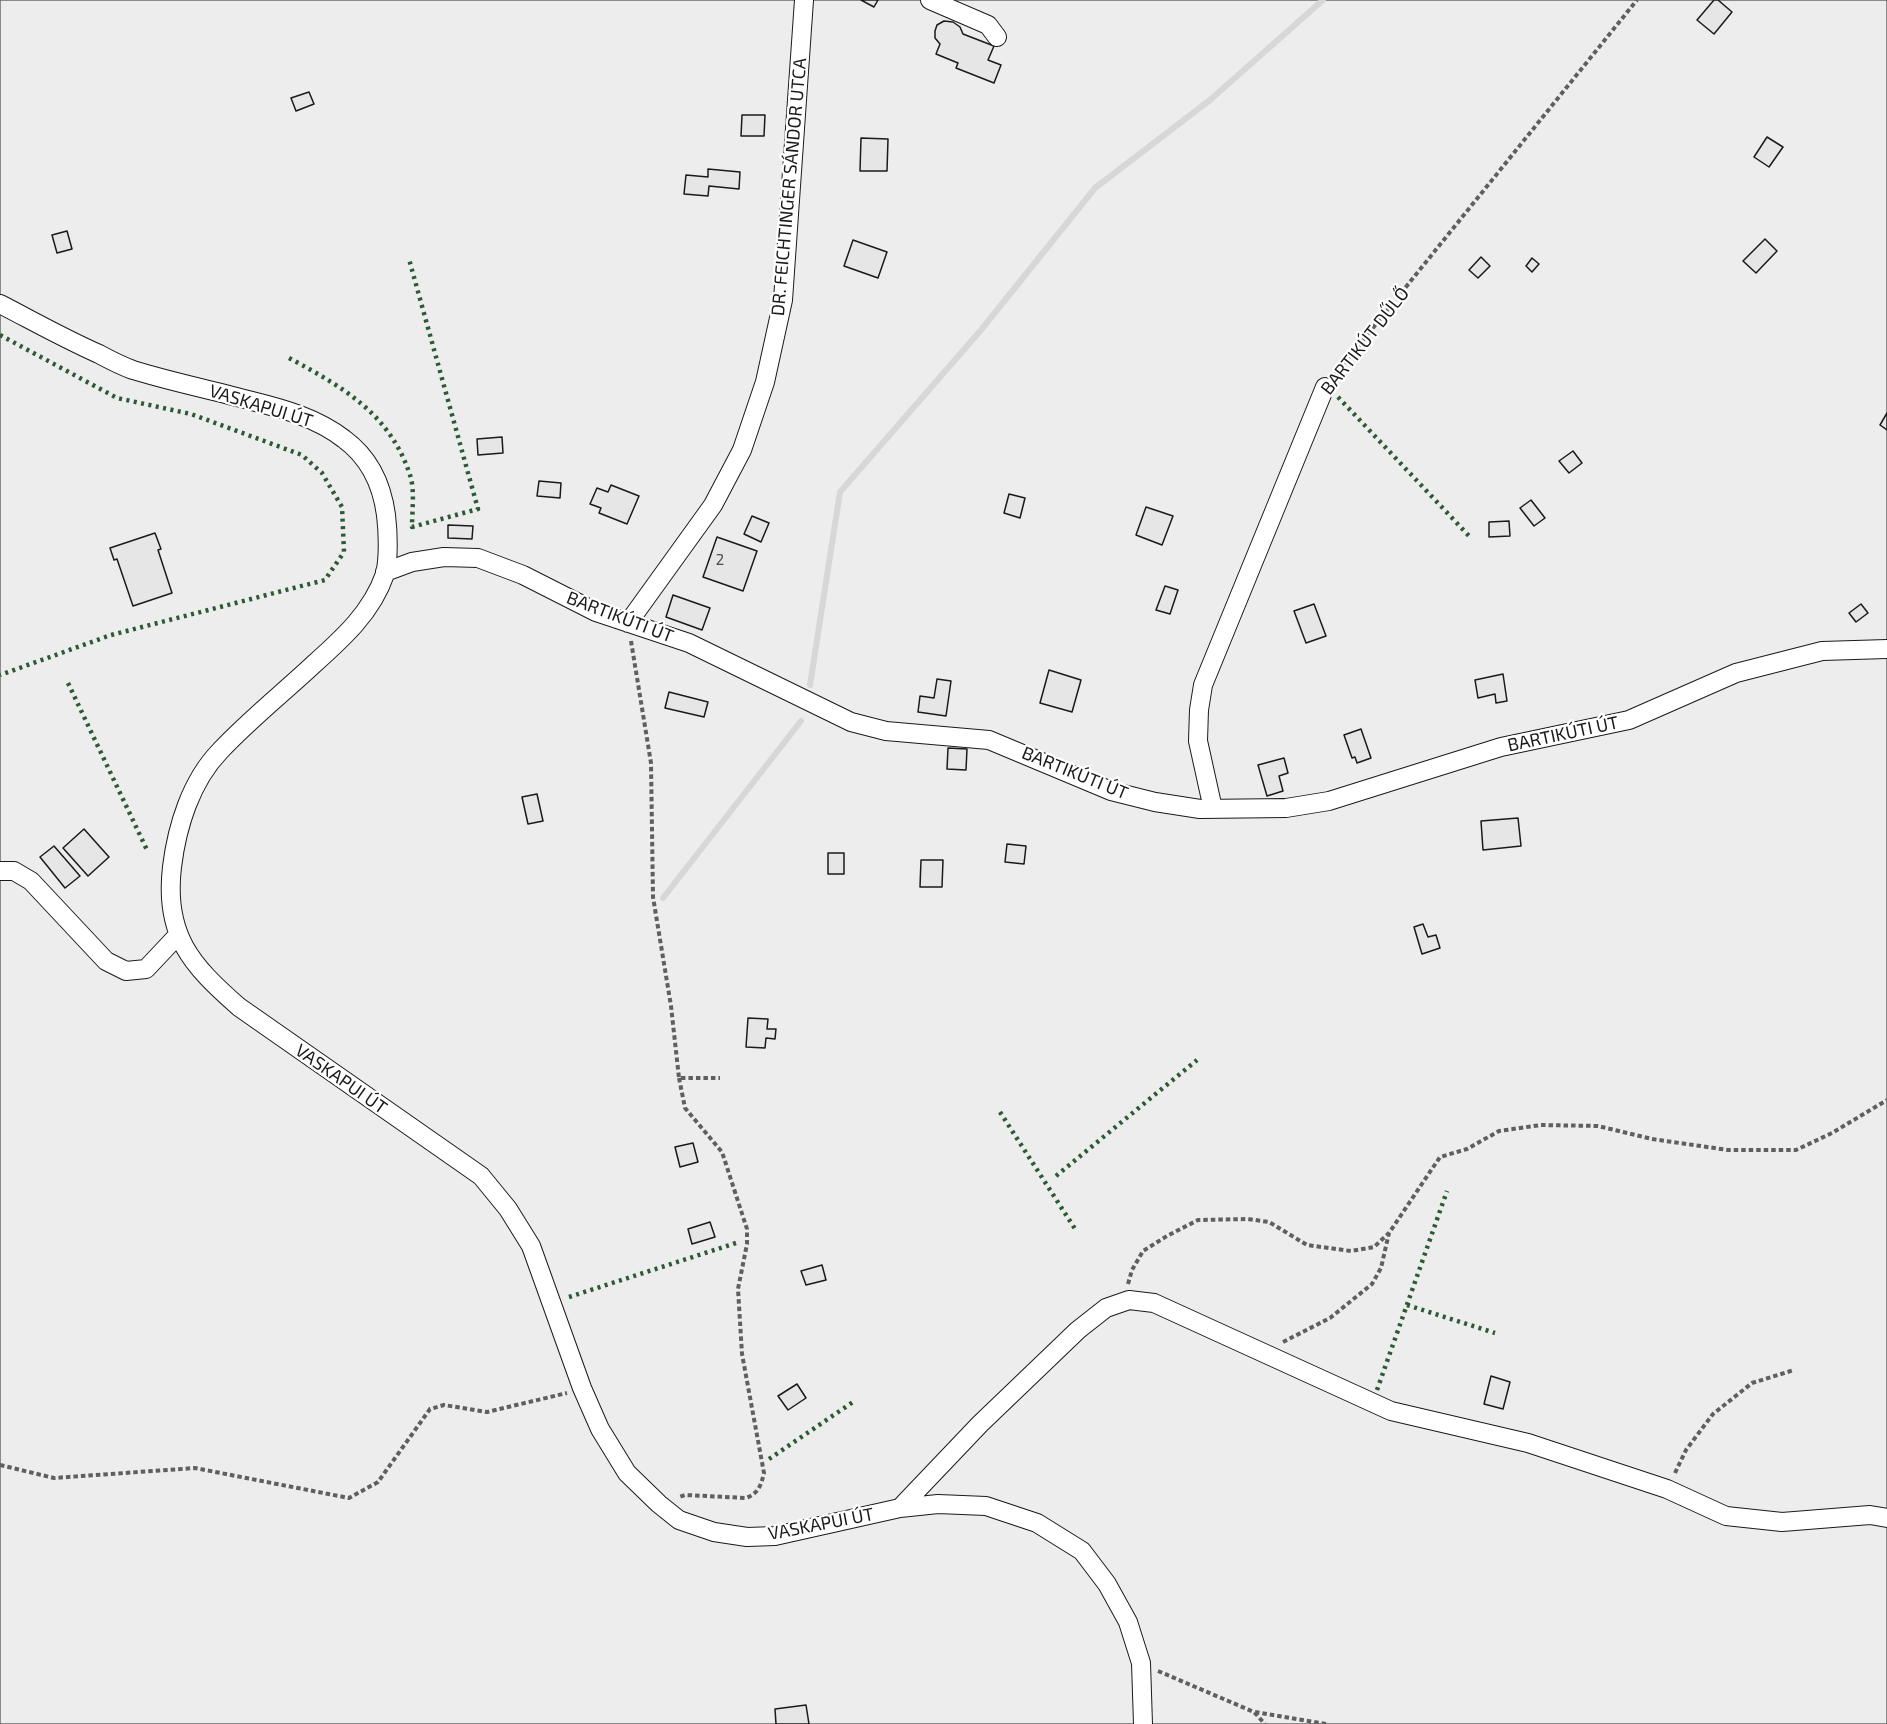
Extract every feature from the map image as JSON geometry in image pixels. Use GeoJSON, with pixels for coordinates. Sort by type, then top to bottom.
{"type":"FeatureCollection","features":[{"type":"Feature","properties":{"kind":"street","name":"DR. FEICHTINGER SÁNDOR UTCA"},"geometry":{"type":"LineString","coordinates":[[628,623],[713,505],[742,450],[765,382],[783,300],[804,0]]}},
{"type":"Feature","properties":{"kind":"street"},"geometry":{"type":"LineString","coordinates":[[930,0],[988,25],[997,37]]}},
{"type":"Feature","properties":{"kind":"street","name":"VASKAPUI ÚT"},"geometry":{"type":"LineString","coordinates":[[0,304],[68,340],[131,369],[286,410],[317,422],[345,439],[369,463],[383,492],[388,530],[385,572],[372,602],[354,628],[219,752],[201,777],[185,810],[175,844],[170,883],[172,911],[178,935],[192,959],[213,984],[239,1007],[481,1176],[508,1209],[531,1246],[582,1388],[600,1429],[627,1473],[658,1504],[679,1520],[714,1532],[747,1537],[775,1536],[900,1508],[938,1504],[986,1506],[1037,1523],[1082,1551],[1107,1584],[1128,1622],[1141,1663],[1143,1724]]}},
{"type":"Feature","properties":{"kind":"street","name":"BARTIKÚT DŰLŐ"},"geometry":{"type":"LineString","coordinates":[[1213,809],[1198,741],[1203,685],[1325,387]]}},
{"type":"Feature","properties":{"kind":"street","name":"BARTIKÚTI ÚT"},"geometry":{"type":"LineString","coordinates":[[385,572],[412,562],[444,556],[478,558],[523,575],[596,612],[689,643],[824,710],[866,727],[989,740],[1111,791],[1155,802],[1200,809],[1286,808],[1329,801],[1501,747],[1629,720],[1736,673],[1822,651],[1887,649]]}},
{"type":"Feature","properties":{"kind":"street"},"geometry":{"type":"LineString","coordinates":[[0,871],[14,872],[31,881],[106,961],[126,971],[146,969],[178,935]]}},
{"type":"Feature","properties":{"kind":"street"},"geometry":{"type":"LineString","coordinates":[[900,1508],[980,1424],[1078,1330],[1106,1308],[1129,1300],[1154,1303],[1269,1354],[1372,1404],[1528,1443],[1667,1490],[1726,1516],[1782,1522],[1870,1515],[1887,1518]]}},
{"type":"Feature","properties":{"kind":"path","name":"BARTIKÚT DŰLŐ"},"geometry":{"type":"LineString","coordinates":[[1325,387],[1637,0]]}},
{"type":"Feature","properties":{"kind":"path"},"geometry":{"type":"LineString","coordinates":[[628,623],[651,763],[653,897],[671,1006],[679,1078],[685,1108],[722,1152],[747,1229],[747,1244],[738,1289],[742,1354],[764,1473],[761,1486],[754,1495],[746,1498],[685,1495],[658,1504]]}},
{"type":"Feature","properties":{"kind":"path"},"geometry":{"type":"LineString","coordinates":[[679,1078],[720,1078]]}},
{"type":"Feature","properties":{"kind":"path"},"geometry":{"type":"LineString","coordinates":[[1129,1300],[1128,1286],[1131,1270],[1143,1251],[1198,1220],[1248,1219],[1269,1222],[1307,1245],[1352,1251],[1374,1247],[1389,1233],[1440,1157],[1467,1149],[1499,1131],[1541,1125],[1598,1125],[1652,1139],[1728,1150],[1796,1150],[1832,1133],[1887,1100]]}},
{"type":"Feature","properties":{"kind":"path"},"geometry":{"type":"LineString","coordinates":[[1269,1354],[1286,1340],[1330,1318],[1372,1284],[1381,1268],[1389,1233]]}},
{"type":"Feature","properties":{"kind":"path"},"geometry":{"type":"LineString","coordinates":[[1667,1490],[1686,1450],[1713,1414],[1752,1383],[1794,1370]]}},
{"type":"Feature","properties":{"kind":"path"},"geometry":{"type":"LineString","coordinates":[[0,1465],[54,1478],[195,1468],[349,1498],[378,1482],[430,1409],[444,1405],[487,1412],[582,1388]]}},
{"type":"Feature","properties":{"kind":"path"},"geometry":{"type":"LineString","coordinates":[[1141,1663],[1254,1712],[1326,1724]]}},
{"type":"Feature","properties":{"kind":"path"},"geometry":{"type":"LineString","coordinates":[[1254,1712],[1265,1724]]}},
{"type":"Feature","properties":{"kind":"shaded area"},"geometry":{"type":"Polygon","coordinates":[[[0,0],[1887,0],[1887,1724],[0,1724],[0,0]]]}},
{"type":"Feature","properties":{"kind":"building"},"geometry":{"type":"Polygon","coordinates":[[[861,0],[878,0],[874,7],[861,0]]]}},
{"type":"Feature","properties":{"kind":"building"},"geometry":{"type":"Polygon","coordinates":[[[1714,0],[1718,0],[1732,12],[1714,34],[1697,20],[1714,0]]]}},
{"type":"Feature","properties":{"kind":"building"},"geometry":{"type":"Polygon","coordinates":[[[944,21],[953,22],[960,27],[963,34],[994,46],[988,60],[1001,65],[994,83],[956,68],[958,63],[936,54],[940,44],[935,38],[935,31],[937,25],[944,21]]]}},
{"type":"Feature","properties":{"kind":"building"},"geometry":{"type":"Polygon","coordinates":[[[309,92],[314,104],[296,111],[291,98],[309,92]]]}},
{"type":"Feature","properties":{"kind":"building"},"geometry":{"type":"Polygon","coordinates":[[[742,115],[765,115],[764,136],[741,136],[742,115]]]}},
{"type":"Feature","properties":{"kind":"building"},"geometry":{"type":"Polygon","coordinates":[[[1767,137],[1783,147],[1769,167],[1754,157],[1767,137]]]}},
{"type":"Feature","properties":{"kind":"building"},"geometry":{"type":"Polygon","coordinates":[[[861,138],[888,139],[887,171],[860,171],[861,138]]]}},
{"type":"Feature","properties":{"kind":"building"},"geometry":{"type":"Polygon","coordinates":[[[708,169],[740,172],[739,189],[709,186],[708,196],[684,194],[686,175],[708,177],[708,169]]]}},
{"type":"Feature","properties":{"kind":"building"},"geometry":{"type":"Polygon","coordinates":[[[67,231],[72,249],[57,253],[52,235],[67,231]]]}},
{"type":"Feature","properties":{"kind":"building"},"geometry":{"type":"Polygon","coordinates":[[[1765,239],[1777,251],[1756,273],[1743,261],[1765,239]]]}},
{"type":"Feature","properties":{"kind":"building"},"geometry":{"type":"Polygon","coordinates":[[[853,240],[887,252],[878,278],[844,266],[853,240]]]}},
{"type":"Feature","properties":{"kind":"building"},"geometry":{"type":"Polygon","coordinates":[[[1481,257],[1490,266],[1478,278],[1469,270],[1481,257]]]}},
{"type":"Feature","properties":{"kind":"building"},"geometry":{"type":"Polygon","coordinates":[[[1532,258],[1539,264],[1532,272],[1526,266],[1532,258]]]}},
{"type":"Feature","properties":{"kind":"building"},"geometry":{"type":"Polygon","coordinates":[[[1887,413],[1887,430],[1880,425],[1887,413]]]}},
{"type":"Feature","properties":{"kind":"building"},"geometry":{"type":"Polygon","coordinates":[[[502,437],[503,453],[478,455],[477,439],[502,437]]]}},
{"type":"Feature","properties":{"kind":"building"},"geometry":{"type":"Polygon","coordinates":[[[1573,451],[1582,463],[1569,473],[1559,461],[1573,451]]]}},
{"type":"Feature","properties":{"kind":"building"},"geometry":{"type":"Polygon","coordinates":[[[539,481],[561,483],[560,498],[537,496],[539,481]]]}},
{"type":"Feature","properties":{"kind":"building"},"geometry":{"type":"Polygon","coordinates":[[[611,485],[639,496],[627,524],[599,513],[601,508],[590,504],[597,488],[608,492],[611,485]]]}},
{"type":"Feature","properties":{"kind":"building"},"geometry":{"type":"Polygon","coordinates":[[[1009,494],[1025,498],[1020,518],[1004,513],[1009,494]]]}},
{"type":"Feature","properties":{"kind":"building"},"geometry":{"type":"Polygon","coordinates":[[[1531,500],[1545,518],[1534,526],[1520,508],[1531,500]]]}},
{"type":"Feature","properties":{"kind":"building"},"geometry":{"type":"Polygon","coordinates":[[[1146,507],[1173,516],[1162,545],[1136,535],[1146,507]]]}},
{"type":"Feature","properties":{"kind":"building"},"geometry":{"type":"Polygon","coordinates":[[[752,516],[769,523],[761,542],[744,534],[752,516]]]}},
{"type":"Feature","properties":{"kind":"building"},"geometry":{"type":"Polygon","coordinates":[[[1509,521],[1510,536],[1489,537],[1489,522],[1509,521]]]}},
{"type":"Feature","properties":{"kind":"building"},"geometry":{"type":"Polygon","coordinates":[[[448,525],[473,526],[472,539],[448,538],[448,525]]]}},
{"type":"Feature","properties":{"kind":"building"},"geometry":{"type":"Polygon","coordinates":[[[155,533],[172,593],[133,606],[117,559],[114,560],[110,548],[155,533]]]}},
{"type":"Feature","properties":{"kind":"building"},"geometry":{"type":"Polygon","coordinates":[[[717,537],[757,551],[743,591],[703,577],[717,537]]]}},
{"type":"Feature","properties":{"kind":"building"},"geometry":{"type":"Polygon","coordinates":[[[1165,586],[1178,590],[1170,614],[1156,610],[1165,586]]]}},
{"type":"Feature","properties":{"kind":"building"},"geometry":{"type":"Polygon","coordinates":[[[673,595],[710,608],[702,630],[666,617],[673,595]]]}},
{"type":"Feature","properties":{"kind":"building"},"geometry":{"type":"Polygon","coordinates":[[[1314,604],[1326,636],[1306,643],[1294,611],[1314,604]]]}},
{"type":"Feature","properties":{"kind":"building"},"geometry":{"type":"Polygon","coordinates":[[[1861,604],[1868,613],[1856,622],[1849,613],[1861,604]]]}},
{"type":"Feature","properties":{"kind":"building"},"geometry":{"type":"Polygon","coordinates":[[[1049,670],[1081,680],[1072,712],[1040,703],[1049,670]]]}},
{"type":"Feature","properties":{"kind":"building"},"geometry":{"type":"Polygon","coordinates":[[[1503,674],[1507,701],[1496,703],[1495,694],[1478,698],[1475,680],[1503,674]]]}},
{"type":"Feature","properties":{"kind":"building"},"geometry":{"type":"Polygon","coordinates":[[[937,679],[951,681],[946,716],[918,712],[920,696],[934,698],[937,679]]]}},
{"type":"Feature","properties":{"kind":"building"},"geometry":{"type":"Polygon","coordinates":[[[669,692],[708,702],[704,717],[665,708],[669,692]]]}},
{"type":"Feature","properties":{"kind":"building"},"geometry":{"type":"Polygon","coordinates":[[[1361,729],[1371,758],[1357,763],[1355,757],[1352,758],[1344,735],[1361,729]]]}},
{"type":"Feature","properties":{"kind":"building"},"geometry":{"type":"Polygon","coordinates":[[[948,748],[967,749],[966,770],[947,769],[948,748]]]}},
{"type":"Feature","properties":{"kind":"building"},"geometry":{"type":"Polygon","coordinates":[[[1284,758],[1288,773],[1279,776],[1283,791],[1267,796],[1258,765],[1284,758]]]}},
{"type":"Feature","properties":{"kind":"building"},"geometry":{"type":"Polygon","coordinates":[[[537,794],[543,821],[528,824],[522,797],[537,794]]]}},
{"type":"Feature","properties":{"kind":"building"},"geometry":{"type":"Polygon","coordinates":[[[1518,818],[1521,846],[1483,850],[1481,821],[1518,818]]]}},
{"type":"Feature","properties":{"kind":"building"},"geometry":{"type":"Polygon","coordinates":[[[84,829],[109,857],[88,876],[63,848],[84,829]]]}},
{"type":"Feature","properties":{"kind":"building"},"geometry":{"type":"Polygon","coordinates":[[[1007,844],[1026,846],[1024,864],[1005,862],[1007,844]]]}},
{"type":"Feature","properties":{"kind":"building"},"geometry":{"type":"Polygon","coordinates":[[[54,846],[80,876],[65,888],[40,857],[54,846]]]}},
{"type":"Feature","properties":{"kind":"building"},"geometry":{"type":"Polygon","coordinates":[[[828,853],[844,853],[844,874],[828,874],[828,853]]]}},
{"type":"Feature","properties":{"kind":"building"},"geometry":{"type":"Polygon","coordinates":[[[921,860],[943,860],[942,887],[920,887],[921,860]]]}},
{"type":"Feature","properties":{"kind":"building"},"geometry":{"type":"Polygon","coordinates":[[[1423,924],[1428,937],[1436,935],[1440,948],[1422,954],[1414,927],[1423,924]]]}},
{"type":"Feature","properties":{"kind":"building"},"geometry":{"type":"Polygon","coordinates":[[[748,1018],[768,1019],[767,1029],[776,1029],[775,1039],[766,1038],[765,1048],[746,1047],[748,1018]]]}},
{"type":"Feature","properties":{"kind":"building"},"geometry":{"type":"Polygon","coordinates":[[[693,1143],[698,1162],[680,1167],[675,1147],[693,1143]]]}},
{"type":"Feature","properties":{"kind":"building"},"geometry":{"type":"Polygon","coordinates":[[[710,1222],[715,1237],[692,1244],[688,1229],[710,1222]]]}},
{"type":"Feature","properties":{"kind":"building"},"geometry":{"type":"Polygon","coordinates":[[[822,1265],[826,1280],[806,1285],[801,1271],[822,1265]]]}},
{"type":"Feature","properties":{"kind":"building"},"geometry":{"type":"Polygon","coordinates":[[[1491,1376],[1510,1382],[1503,1409],[1484,1404],[1491,1376]]]}},
{"type":"Feature","properties":{"kind":"building"},"geometry":{"type":"Polygon","coordinates":[[[797,1384],[806,1398],[788,1410],[778,1396],[797,1384]]]}},
{"type":"Feature","properties":{"kind":"building"},"geometry":{"type":"Polygon","coordinates":[[[806,1705],[809,1724],[776,1724],[775,1709],[806,1705]]]}},
{"type":"Feature","properties":{"kind":"waterway"},"geometry":{"type":"LineString","coordinates":[[810,685],[840,492],[981,330],[1095,188],[1210,100],[1323,0]]}},
{"type":"Feature","properties":{"kind":"waterway"},"geometry":{"type":"LineString","coordinates":[[663,898],[801,721]]}},
{"type":"Feature","properties":{"kind":"hedge"},"geometry":{"type":"LineString","coordinates":[[289,358],[328,380],[362,404],[390,435],[412,481],[412,527],[478,509],[409,259]]}},
{"type":"Feature","properties":{"kind":"hedge"},"geometry":{"type":"LineString","coordinates":[[0,335],[117,398],[191,414],[302,455],[322,473],[342,507],[344,552],[325,580],[111,635],[0,675]]}},
{"type":"Feature","properties":{"kind":"hedge"},"geometry":{"type":"LineString","coordinates":[[1338,397],[1470,537]]}},
{"type":"Feature","properties":{"kind":"hedge"},"geometry":{"type":"LineString","coordinates":[[68,683],[147,850]]}},
{"type":"Feature","properties":{"kind":"hedge"},"geometry":{"type":"LineString","coordinates":[[1056,1176],[1197,1060]]}},
{"type":"Feature","properties":{"kind":"hedge"},"geometry":{"type":"LineString","coordinates":[[1000,1112],[1077,1232]]}},
{"type":"Feature","properties":{"kind":"hedge"},"geometry":{"type":"LineString","coordinates":[[1377,1390],[1447,1191]]}},
{"type":"Feature","properties":{"kind":"hedge"},"geometry":{"type":"LineString","coordinates":[[569,1297],[736,1243]]}},
{"type":"Feature","properties":{"kind":"hedge"},"geometry":{"type":"LineString","coordinates":[[1407,1305],[1495,1333]]}},
{"type":"Feature","properties":{"kind":"hedge"},"geometry":{"type":"LineString","coordinates":[[769,1459],[853,1402]]}}]}
